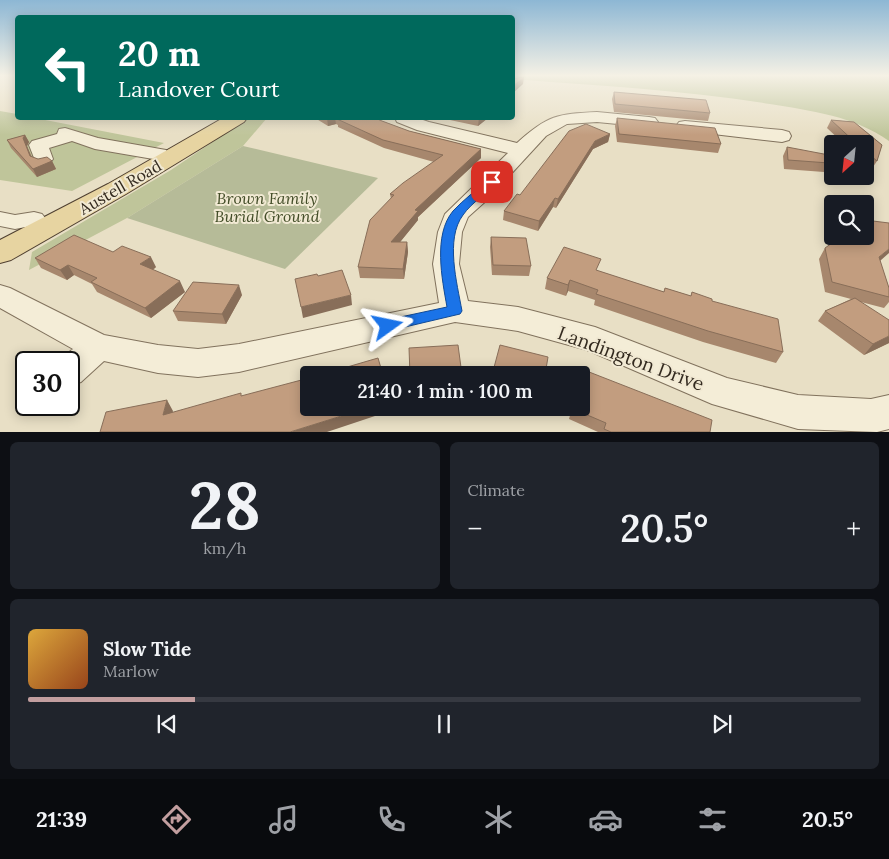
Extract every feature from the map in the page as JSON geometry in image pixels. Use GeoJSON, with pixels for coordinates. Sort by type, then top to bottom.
{"type":"FeatureCollection","features":[{"type":"Feature","properties":{"kind":"main road","name":"Austell Road"},"geometry":{"type":"LineString","coordinates":[[3,250],[34,219],[159,154],[218,120]]}},
{"type":"Feature","properties":{"kind":"main road","name":"Austell Road"},"geometry":{"type":"LineString","coordinates":[[3,250],[117,189],[234,120]]}},
{"type":"Feature","properties":{"kind":"street"},"geometry":{"type":"LineString","coordinates":[[455,311],[446,264],[450,232],[457,214],[479,195],[555,114],[782,136]]}},
{"type":"Feature","properties":{"kind":"street"},"geometry":{"type":"LineString","coordinates":[[408,120],[423,126],[521,150]]}},
{"type":"Feature","properties":{"kind":"street"},"geometry":{"type":"LineString","coordinates":[[43,159],[39,145],[69,134],[95,143],[159,154]]}},
{"type":"Feature","properties":{"kind":"street"},"geometry":{"type":"LineString","coordinates":[[0,219],[15,222],[34,219]]}},
{"type":"Feature","properties":{"kind":"street","name":"Landington Drive"},"geometry":{"type":"LineString","coordinates":[[0,295],[98,347],[158,359],[198,363],[239,358],[455,311],[518,319],[595,340],[725,393],[798,412],[872,416],[889,412]]}},
{"type":"Feature","properties":{"kind":"street"},"geometry":{"type":"LineString","coordinates":[[80,363],[98,347]]}},
{"type":"Feature","properties":{"kind":"green space"},"geometry":{"type":"Polygon","coordinates":[[[703,95],[889,95],[889,141],[847,120],[801,109],[703,95]]]}},
{"type":"Feature","properties":{"kind":"green space"},"geometry":{"type":"Polygon","coordinates":[[[0,111],[15,114],[15,120],[45,120],[164,143],[72,191],[0,180],[0,111]]]}},
{"type":"Feature","properties":{"kind":"green space"},"geometry":{"type":"Polygon","coordinates":[[[245,120],[265,120],[243,146],[127,218],[29,270],[32,252],[171,170],[245,120]]]}},
{"type":"Feature","properties":{"kind":"green space","name":"Brown Family Burial Ground"},"geometry":{"type":"Polygon","coordinates":[[[243,146],[378,178],[285,269],[127,218],[243,146]]]}},
{"type":"Feature","properties":{"kind":"building"},"geometry":{"type":"Polygon","coordinates":[[[614,95],[650,95],[706,100],[710,113],[615,104],[614,95]]]}},
{"type":"Feature","properties":{"kind":"building"},"geometry":{"type":"Polygon","coordinates":[[[617,118],[715,128],[721,144],[619,134],[617,118]]]}},
{"type":"Feature","properties":{"kind":"building"},"geometry":{"type":"Polygon","coordinates":[[[339,120],[380,120],[409,131],[481,149],[415,210],[418,211],[391,242],[407,242],[403,269],[358,267],[370,220],[394,195],[390,194],[443,155],[383,140],[339,120]]]}},
{"type":"Feature","properties":{"kind":"building"},"geometry":{"type":"Polygon","coordinates":[[[831,120],[854,122],[870,135],[847,135],[831,120]]]}},
{"type":"Feature","properties":{"kind":"building"},"geometry":{"type":"Polygon","coordinates":[[[586,124],[610,134],[595,141],[558,199],[555,198],[539,221],[504,211],[517,194],[520,195],[569,131],[586,124]]]}},
{"type":"Feature","properties":{"kind":"building"},"geometry":{"type":"Polygon","coordinates":[[[25,135],[23,138],[30,156],[38,159],[47,157],[52,161],[33,169],[7,140],[25,135]]]}},
{"type":"Feature","properties":{"kind":"building"},"geometry":{"type":"Polygon","coordinates":[[[874,138],[882,145],[877,161],[874,158],[874,138]]]}},
{"type":"Feature","properties":{"kind":"building"},"geometry":{"type":"Polygon","coordinates":[[[787,147],[824,154],[824,163],[788,160],[787,147]]]}},
{"type":"Feature","properties":{"kind":"building"},"geometry":{"type":"Polygon","coordinates":[[[874,221],[889,223],[889,249],[879,257],[889,288],[889,297],[832,282],[825,248],[829,245],[874,245],[874,221]]]}},
{"type":"Feature","properties":{"kind":"building"},"geometry":{"type":"Polygon","coordinates":[[[74,235],[113,252],[122,246],[151,257],[140,264],[180,281],[145,308],[91,282],[97,278],[68,265],[60,270],[35,258],[74,235]]]}},
{"type":"Feature","properties":{"kind":"building"},"geometry":{"type":"Polygon","coordinates":[[[491,237],[526,238],[531,266],[493,265],[491,237]]]}},
{"type":"Feature","properties":{"kind":"building"},"geometry":{"type":"Polygon","coordinates":[[[564,247],[601,259],[596,270],[664,292],[665,288],[691,296],[692,292],[712,299],[712,301],[778,319],[783,352],[708,331],[596,294],[598,290],[570,280],[568,285],[547,278],[564,247]]]}},
{"type":"Feature","properties":{"kind":"building"},"geometry":{"type":"Polygon","coordinates":[[[342,270],[351,295],[301,307],[295,279],[342,270]]]}},
{"type":"Feature","properties":{"kind":"building"},"geometry":{"type":"Polygon","coordinates":[[[193,282],[239,285],[222,314],[173,311],[193,282]]]}},
{"type":"Feature","properties":{"kind":"building"},"geometry":{"type":"Polygon","coordinates":[[[855,298],[889,320],[889,336],[873,344],[825,311],[855,298]]]}},
{"type":"Feature","properties":{"kind":"building"},"geometry":{"type":"Polygon","coordinates":[[[458,345],[461,366],[410,366],[409,348],[458,345]]]}},
{"type":"Feature","properties":{"kind":"building"},"geometry":{"type":"Polygon","coordinates":[[[500,345],[548,357],[546,366],[494,366],[500,345]]]}},
{"type":"Feature","properties":{"kind":"building"},"geometry":{"type":"Polygon","coordinates":[[[378,358],[380,366],[351,366],[378,358]]]}},
{"type":"Feature","properties":{"kind":"building"},"geometry":{"type":"Polygon","coordinates":[[[590,372],[712,420],[710,432],[611,432],[604,429],[606,423],[590,416],[590,372]]]}},
{"type":"Feature","properties":{"kind":"building"},"geometry":{"type":"Polygon","coordinates":[[[300,380],[300,416],[341,416],[290,432],[100,432],[106,412],[167,400],[163,415],[241,393],[241,396],[300,380]]]}},
{"type":"Feature","properties":{"kind":"route"},"geometry":{"type":"LineString","coordinates":[[388,326],[455,311],[446,264],[450,232],[457,214],[492,182]]}}]}
